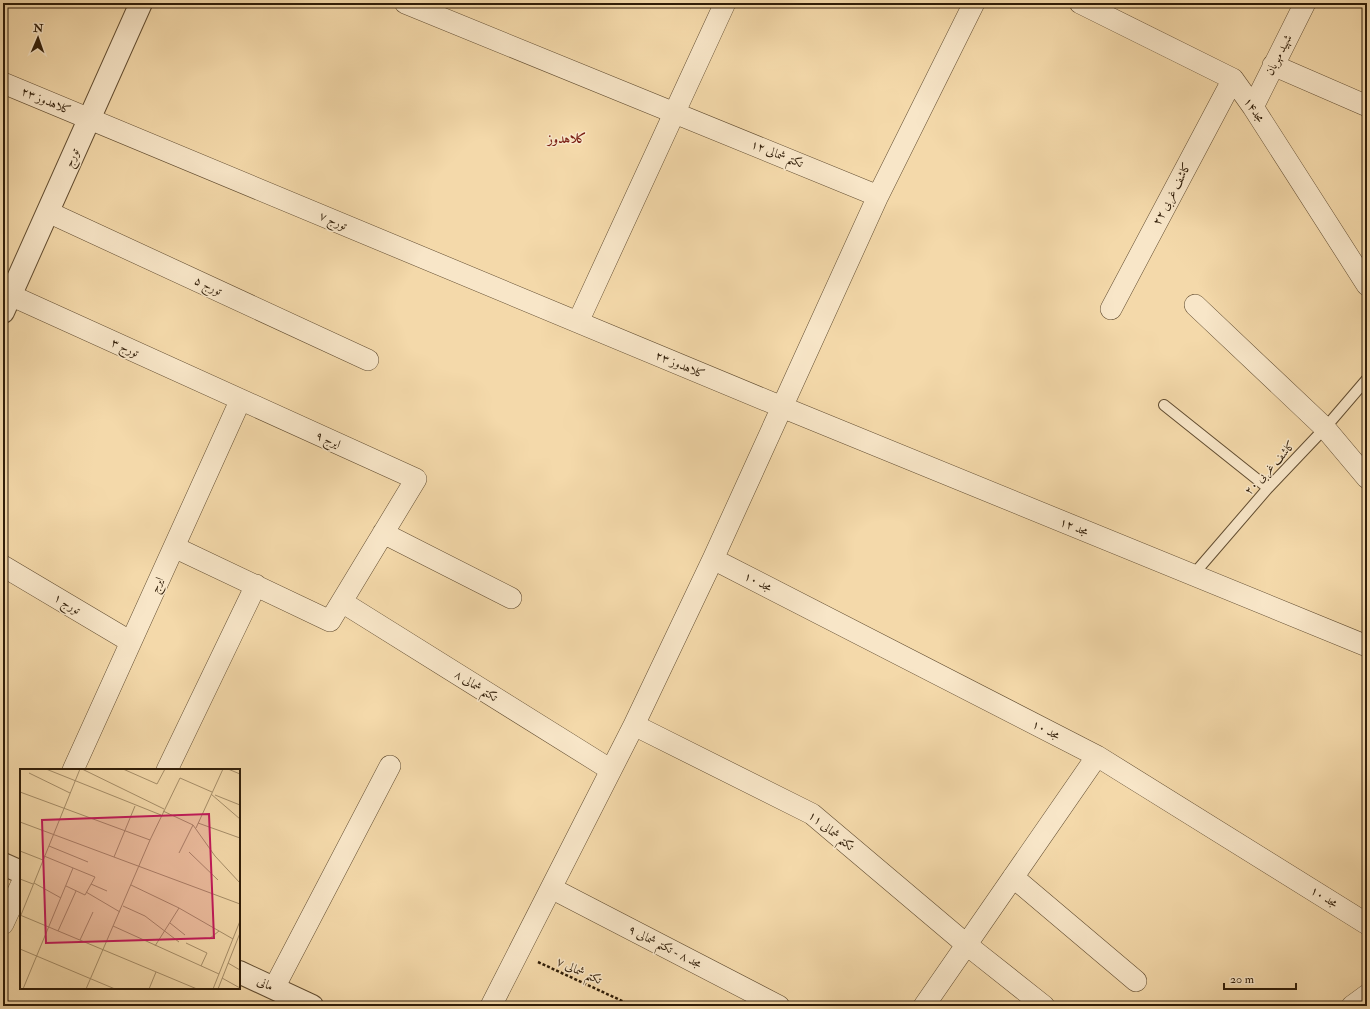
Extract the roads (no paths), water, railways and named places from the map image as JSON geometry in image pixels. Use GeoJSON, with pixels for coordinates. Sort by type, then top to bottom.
{"type":"FeatureCollection","features":[{"type":"Feature","properties":{"kind":"street","name":"تورج"},"geometry":{"type":"LineString","coordinates":[[7,304],[141,3]]}},
{"type":"Feature","properties":{"kind":"street","name":"تکتم شمالی ۱۲"},"geometry":{"type":"LineString","coordinates":[[405,3],[878,196]]}},
{"type":"Feature","properties":{"kind":"street"},"geometry":{"type":"LineString","coordinates":[[578,322],[725,3]]}},
{"type":"Feature","properties":{"kind":"street"},"geometry":{"type":"LineString","coordinates":[[490,1006],[634,725],[713,558],[878,196],[974,3]]}},
{"type":"Feature","properties":{"kind":"street","name":"مجد۱۴"},"geometry":{"type":"LineString","coordinates":[[1080,3],[1233,79],[1253,107],[1367,285]]}},
{"type":"Feature","properties":{"kind":"street","name":"شهید مهربان"},"geometry":{"type":"LineString","coordinates":[[1253,107],[1305,3]]}},
{"type":"Feature","properties":{"kind":"street"},"geometry":{"type":"LineString","coordinates":[[1273,65],[1367,106]]}},
{"type":"Feature","properties":{"kind":"street","name":"کاشف غربی ۲۲"},"geometry":{"type":"LineString","coordinates":[[1111,309],[1233,79]]}},
{"type":"Feature","properties":{"kind":"street","name":"کلاهدوز ۲۳"},"geometry":{"type":"LineString","coordinates":[[3,83],[89,119]]}},
{"type":"Feature","properties":{"kind":"street","name":"تورج ۷"},"geometry":{"type":"LineString","coordinates":[[89,119],[578,322]]}},
{"type":"Feature","properties":{"kind":"street","name":"تورج ۵"},"geometry":{"type":"LineString","coordinates":[[48,212],[368,360]]}},
{"type":"Feature","properties":{"kind":"street","name":"تورج ۳"},"geometry":{"type":"LineString","coordinates":[[7,304],[240,401]]}},
{"type":"Feature","properties":{"kind":"street"},"geometry":{"type":"LineString","coordinates":[[1194,305],[1325,428],[1367,478]]}},
{"type":"Feature","properties":{"kind":"street","name":"کلاهدوز ۲۳"},"geometry":{"type":"LineString","coordinates":[[578,322],[782,407]]}},
{"type":"Feature","properties":{"kind":"street","name":"ایرج ۹"},"geometry":{"type":"LineString","coordinates":[[240,401],[416,479],[383,533]]}},
{"type":"Feature","properties":{"kind":"street","name":"ایرج"},"geometry":{"type":"LineString","coordinates":[[73,769],[240,401]]}},
{"type":"Feature","properties":{"kind":"street","name":"مجد ۱۲"},"geometry":{"type":"LineString","coordinates":[[782,407],[1367,646]]}},
{"type":"Feature","properties":{"kind":"street"},"geometry":{"type":"LineString","coordinates":[[174,546],[330,622],[383,533],[511,598]]}},
{"type":"Feature","properties":{"kind":"street","name":"مجد ۱۰"},"geometry":{"type":"LineString","coordinates":[[713,558],[1097,756],[1367,924]]}},
{"type":"Feature","properties":{"kind":"street","name":"تورج ۱"},"geometry":{"type":"LineString","coordinates":[[3,566],[131,642]]}},
{"type":"Feature","properties":{"kind":"street"},"geometry":{"type":"LineString","coordinates":[[167,769],[256,585]]}},
{"type":"Feature","properties":{"kind":"street","name":"تکتم شمالی ۸"},"geometry":{"type":"LineString","coordinates":[[342,602],[611,770]]}},
{"type":"Feature","properties":{"kind":"street","name":"تکتم شمالی ۱۱"},"geometry":{"type":"LineString","coordinates":[[634,725],[812,814],[967,945],[1044,1006]]}},
{"type":"Feature","properties":{"kind":"street"},"geometry":{"type":"LineString","coordinates":[[924,1006],[1097,756]]}},
{"type":"Feature","properties":{"kind":"street"},"geometry":{"type":"LineString","coordinates":[[274,988],[390,766]]}},
{"type":"Feature","properties":{"kind":"street"},"geometry":{"type":"LineString","coordinates":[[3,864],[20,872]]}},
{"type":"Feature","properties":{"kind":"street"},"geometry":{"type":"LineString","coordinates":[[1013,878],[1136,981]]}},
{"type":"Feature","properties":{"kind":"street"},"geometry":{"type":"LineString","coordinates":[[3,924],[20,887]]}},
{"type":"Feature","properties":{"kind":"street","name":"مجد ۸ - تکتم شمالی ۹"},"geometry":{"type":"LineString","coordinates":[[551,888],[779,1006]]}},
{"type":"Feature","properties":{"kind":"street","name":"مانی"},"geometry":{"type":"LineString","coordinates":[[240,972],[312,1006]]}},
{"type":"Feature","properties":{"kind":"street"},"geometry":{"type":"LineString","coordinates":[[1352,1006],[1367,995]]}},
{"type":"Feature","properties":{"kind":"lane","name":"کاشف غربی ۲۰"},"geometry":{"type":"LineString","coordinates":[[1193,575],[1268,488],[1325,428],[1367,379]]}},
{"type":"Feature","properties":{"kind":"lane"},"geometry":{"type":"LineString","coordinates":[[1164,405],[1268,488]]}},
{"type":"Feature","properties":{"kind":"district","name":"کلاهدوز"},"geometry":{"type":"Point","coordinates":[567,139]}}]}
